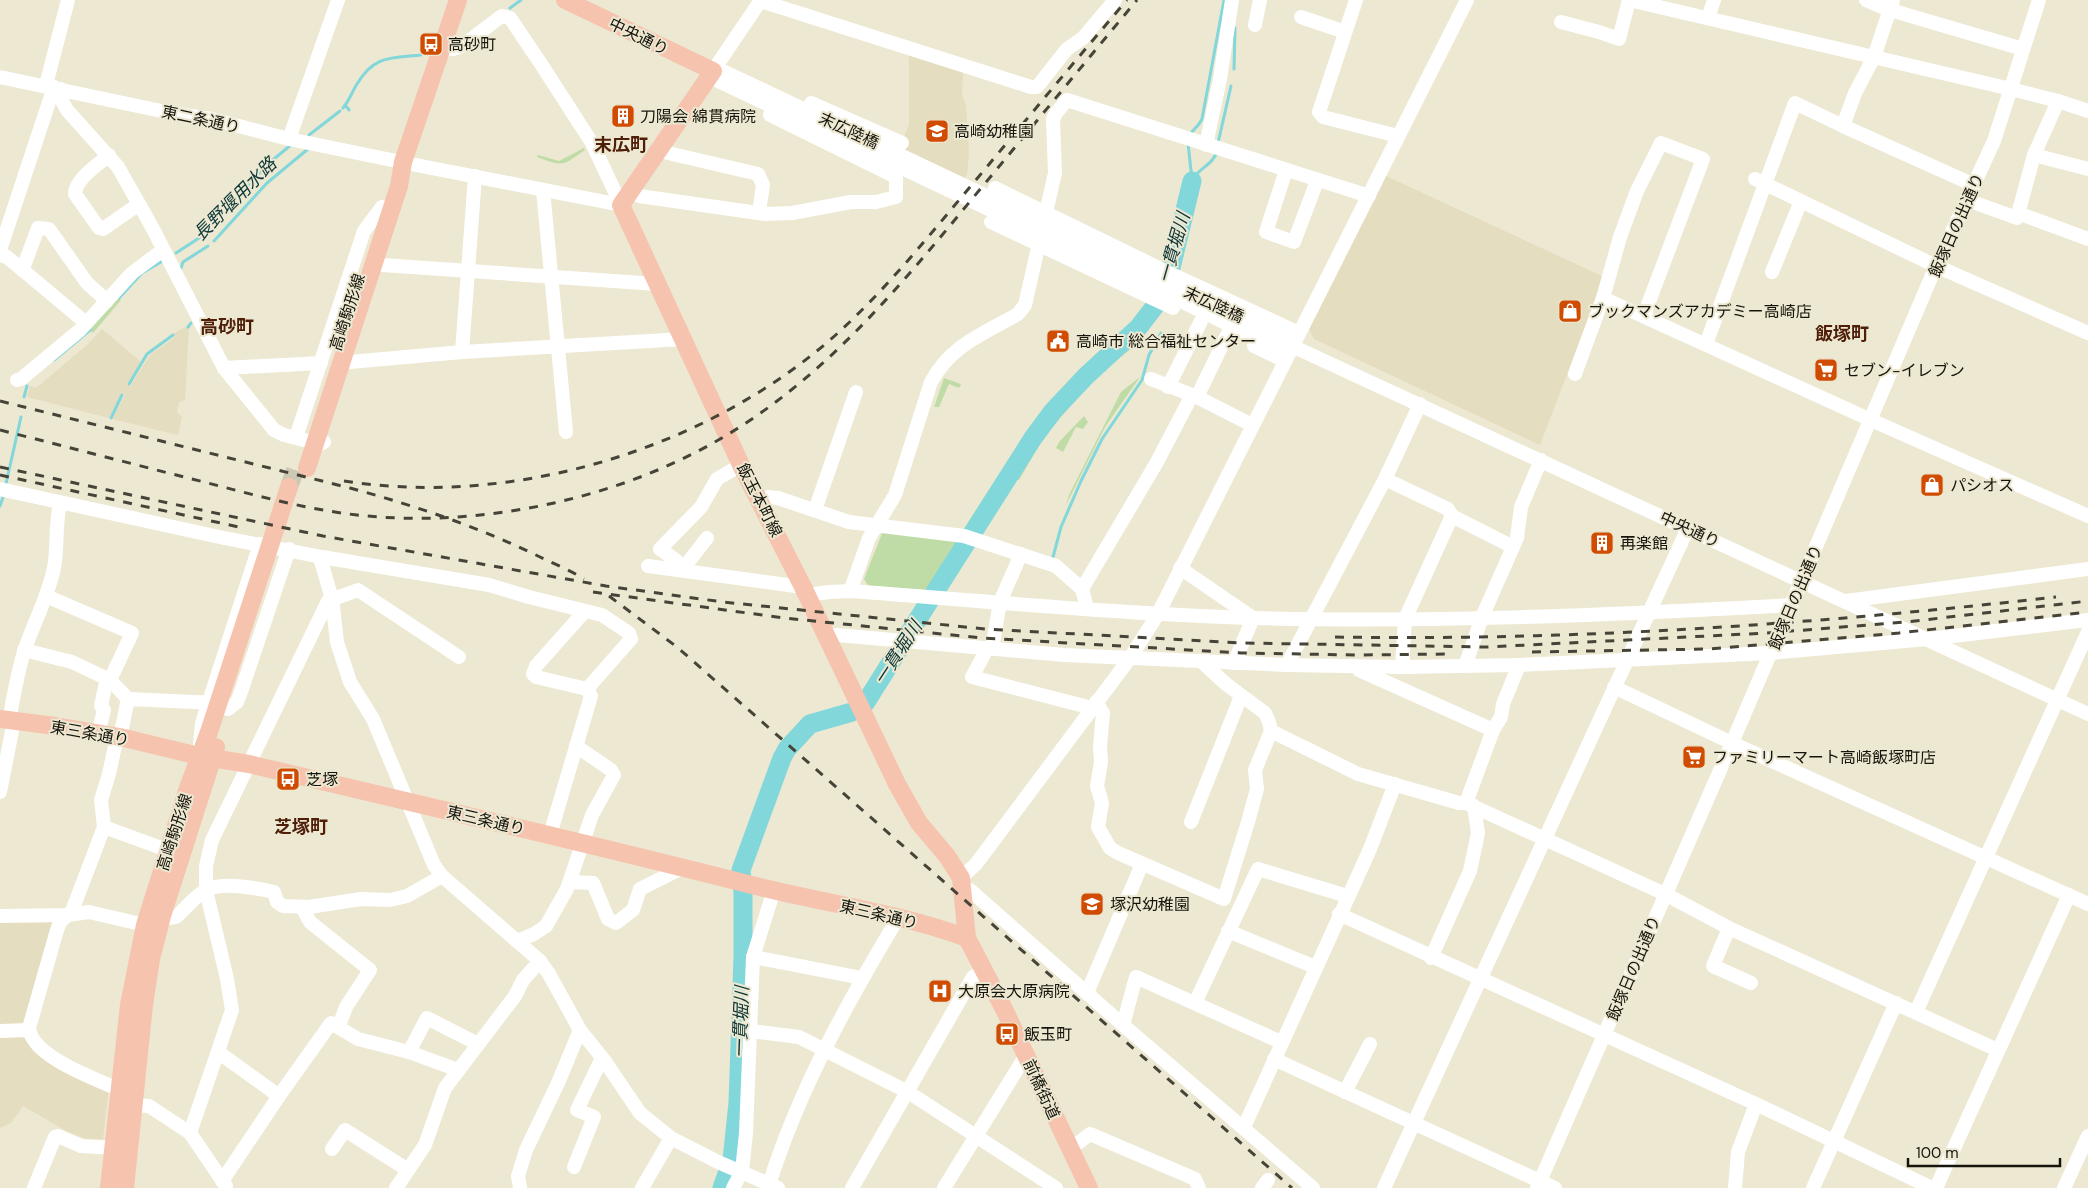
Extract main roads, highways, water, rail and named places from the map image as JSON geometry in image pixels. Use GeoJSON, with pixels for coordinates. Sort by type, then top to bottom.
{"type":"FeatureCollection","features":[{"type":"Feature","properties":{"kind":"main road","name":"高崎駒形線"},"geometry":{"type":"LineString","coordinates":[[302,466],[392,207],[399,186],[403,162],[458,0]]}},
{"type":"Feature","properties":{"kind":"main road","name":"中央通り"},"geometry":{"type":"LineString","coordinates":[[565,0],[712,71],[626,198]]}},
{"type":"Feature","properties":{"kind":"main road","name":"飯玉本町線"},"geometry":{"type":"LineString","coordinates":[[626,198],[657,284],[741,465],[761,501],[912,813],[947,856],[961,883],[968,938]]}},
{"type":"Feature","properties":{"kind":"main road","name":"高崎駒形線"},"geometry":{"type":"LineString","coordinates":[[125,1188],[146,987],[154,944],[206,757],[218,705],[294,488]]}},
{"type":"Feature","properties":{"kind":"main road","name":"東三条通り"},"geometry":{"type":"LineString","coordinates":[[8,720],[119,737],[206,757],[249,764],[898,918],[968,938]]}},
{"type":"Feature","properties":{"kind":"main road","name":"高崎駒形線"},"geometry":{"type":"LineString","coordinates":[[109,1188],[130,996],[145,925],[168,850],[206,757]]}},
{"type":"Feature","properties":{"kind":"main road","name":"前橋街道"},"geometry":{"type":"LineString","coordinates":[[968,938],[1089,1188]]}},
{"type":"Feature","properties":{"kind":"waterway","name":"長野堰用水路"},"geometry":{"type":"LineString","coordinates":[[510,8],[521,0]]}},
{"type":"Feature","properties":{"kind":"waterway","name":"一貫堀川"},"geometry":{"type":"LineString","coordinates":[[1190,134],[1202,119],[1224,0]]}},
{"type":"Feature","properties":{"kind":"waterway"},"geometry":{"type":"LineString","coordinates":[[1234,69],[1235,28]]}},
{"type":"Feature","properties":{"kind":"waterway","name":"長野堰用水路"},"geometry":{"type":"LineString","coordinates":[[343,108],[363,75],[377,63],[392,58],[421,55]]}},
{"type":"Feature","properties":{"kind":"waterway"},"geometry":{"type":"LineString","coordinates":[[1218,143],[1231,86]]}},
{"type":"Feature","properties":{"kind":"waterway","name":"長野堰用水路"},"geometry":{"type":"LineString","coordinates":[[345,105],[349,110]]}},
{"type":"Feature","properties":{"kind":"waterway","name":"長野堰用水路"},"geometry":{"type":"LineString","coordinates":[[309,135],[340,111]]}},
{"type":"Feature","properties":{"kind":"waterway","name":"一貫堀川"},"geometry":{"type":"LineString","coordinates":[[1188,143],[1192,180]]}},
{"type":"Feature","properties":{"kind":"waterway","name":"長野堰用水路"},"geometry":{"type":"LineString","coordinates":[[176,253],[199,238],[268,164],[292,144]]}},
{"type":"Feature","properties":{"kind":"waterway"},"geometry":{"type":"LineString","coordinates":[[214,241],[267,183],[308,149]]}},
{"type":"Feature","properties":{"kind":"waterway"},"geometry":{"type":"LineString","coordinates":[[1192,181],[1212,161],[1217,152]]}},
{"type":"Feature","properties":{"kind":"waterway","name":"一貫堀川"},"geometry":{"type":"LineString","coordinates":[[722,1188],[732,1160],[738,1103],[743,957],[741,870],[782,758],[787,749],[810,724],[852,712],[866,702],[1033,438],[1053,411],[1086,376],[1138,328],[1155,306],[1171,268],[1192,181]]}},
{"type":"Feature","properties":{"kind":"waterway"},"geometry":{"type":"LineString","coordinates":[[180,271],[183,262],[208,246]]}},
{"type":"Feature","properties":{"kind":"waterway","name":"長野堰用水路"},"geometry":{"type":"LineString","coordinates":[[119,298],[142,273],[161,262]]}},
{"type":"Feature","properties":{"kind":"waterway"},"geometry":{"type":"LineString","coordinates":[[188,327],[191,323]]}},
{"type":"Feature","properties":{"kind":"waterway","name":"長野堰用水路"},"geometry":{"type":"LineString","coordinates":[[54,360],[90,330]]}},
{"type":"Feature","properties":{"kind":"waterway"},"geometry":{"type":"LineString","coordinates":[[1053,557],[1061,527],[1081,481],[1102,439],[1142,380],[1149,355],[1161,333]]}},
{"type":"Feature","properties":{"kind":"waterway"},"geometry":{"type":"LineString","coordinates":[[129,384],[147,354],[173,335]]}},
{"type":"Feature","properties":{"kind":"waterway","name":"長野堰用水路"},"geometry":{"type":"LineString","coordinates":[[24,397],[27,386]]}},
{"type":"Feature","properties":{"kind":"waterway"},"geometry":{"type":"LineString","coordinates":[[111,418],[122,395]]}},
{"type":"Feature","properties":{"kind":"waterway","name":"長野堰用水路"},"geometry":{"type":"LineString","coordinates":[[5,488],[21,417]]}},
{"type":"Feature","properties":{"kind":"waterway","name":"長野堰用水路"},"geometry":{"type":"LineString","coordinates":[[0,506],[4,494]]}},
{"type":"Feature","properties":{"kind":"tunnel"},"geometry":{"type":"LineString","coordinates":[[289,487],[297,465]]}},
{"type":"Feature","properties":{"kind":"railway"},"geometry":{"type":"LineString","coordinates":[[344,481],[409,487],[476,485],[542,476],[608,460],[671,437],[732,408],[788,373],[839,332],[874,298],[923,243],[1127,0]]}},
{"type":"Feature","properties":{"kind":"railway"},"geometry":{"type":"LineString","coordinates":[[0,430],[280,501],[357,515],[405,518],[454,517],[503,512],[553,503],[601,490],[648,474],[693,454],[735,430],[770,406],[803,381],[863,324],[919,263],[1137,0]]}},
{"type":"Feature","properties":{"kind":"railway"},"geometry":{"type":"LineString","coordinates":[[0,401],[350,488],[399,502],[494,536],[584,579]]}},
{"type":"Feature","properties":{"kind":"railway"},"geometry":{"type":"LineString","coordinates":[[0,467],[323,536],[606,586],[723,602],[985,629],[1243,643],[1487,647],[1767,633],[1906,622],[2088,601]]}},
{"type":"Feature","properties":{"kind":"railway"},"geometry":{"type":"LineString","coordinates":[[0,475],[239,527]]}},
{"type":"Feature","properties":{"kind":"railway"},"geometry":{"type":"LineString","coordinates":[[593,592],[784,618],[982,638],[1242,653],[1450,654]]}},
{"type":"Feature","properties":{"kind":"railway"},"geometry":{"type":"LineString","coordinates":[[609,596],[677,647],[1292,1188]]}},
{"type":"Feature","properties":{"kind":"railway"},"geometry":{"type":"LineString","coordinates":[[1335,637],[1516,636],[1696,629],[1786,623],[2056,597]]}},
{"type":"Feature","properties":{"kind":"railway"},"geometry":{"type":"LineString","coordinates":[[1532,652],[1708,649],[1899,633],[2088,612]]}},
{"type":"Feature","properties":{"kind":"place","name":"高砂町"},"geometry":{"type":"Point","coordinates":[431,44]}},
{"type":"Feature","properties":{"kind":"place","name":"刀陽会 綿貫病院"},"geometry":{"type":"Point","coordinates":[623,116]}},
{"type":"Feature","properties":{"kind":"place","name":"高崎幼稚園"},"geometry":{"type":"Point","coordinates":[937,131]}},
{"type":"Feature","properties":{"kind":"place","name":"ブックマンズアカデミー高崎店"},"geometry":{"type":"Point","coordinates":[1570,311]}},
{"type":"Feature","properties":{"kind":"place","name":"高崎市 総合福祉センター"},"geometry":{"type":"Point","coordinates":[1058,341]}},
{"type":"Feature","properties":{"kind":"place","name":"セブン-イレブン"},"geometry":{"type":"Point","coordinates":[1826,370]}},
{"type":"Feature","properties":{"kind":"place","name":"パシオス"},"geometry":{"type":"Point","coordinates":[1932,485]}},
{"type":"Feature","properties":{"kind":"place","name":"再楽館"},"geometry":{"type":"Point","coordinates":[1602,543]}},
{"type":"Feature","properties":{"kind":"place","name":"ファミリーマート高崎飯塚町店"},"geometry":{"type":"Point","coordinates":[1694,757]}},
{"type":"Feature","properties":{"kind":"place","name":"芝塚"},"geometry":{"type":"Point","coordinates":[288,779]}},
{"type":"Feature","properties":{"kind":"place","name":"塚沢幼稚園"},"geometry":{"type":"Point","coordinates":[1092,904]}},
{"type":"Feature","properties":{"kind":"place","name":"大原会大原病院"},"geometry":{"type":"Point","coordinates":[940,991]}},
{"type":"Feature","properties":{"kind":"place","name":"飯玉町"},"geometry":{"type":"Point","coordinates":[1007,1034]}},
{"type":"Feature","properties":{"kind":"district","name":"末広町"},"geometry":{"type":"Point","coordinates":[621,145]}},
{"type":"Feature","properties":{"kind":"district","name":"高砂町"},"geometry":{"type":"Point","coordinates":[227,327]}},
{"type":"Feature","properties":{"kind":"district","name":"飯塚町"},"geometry":{"type":"Point","coordinates":[1842,334]}},
{"type":"Feature","properties":{"kind":"district","name":"芝塚町"},"geometry":{"type":"Point","coordinates":[301,827]}}]}
